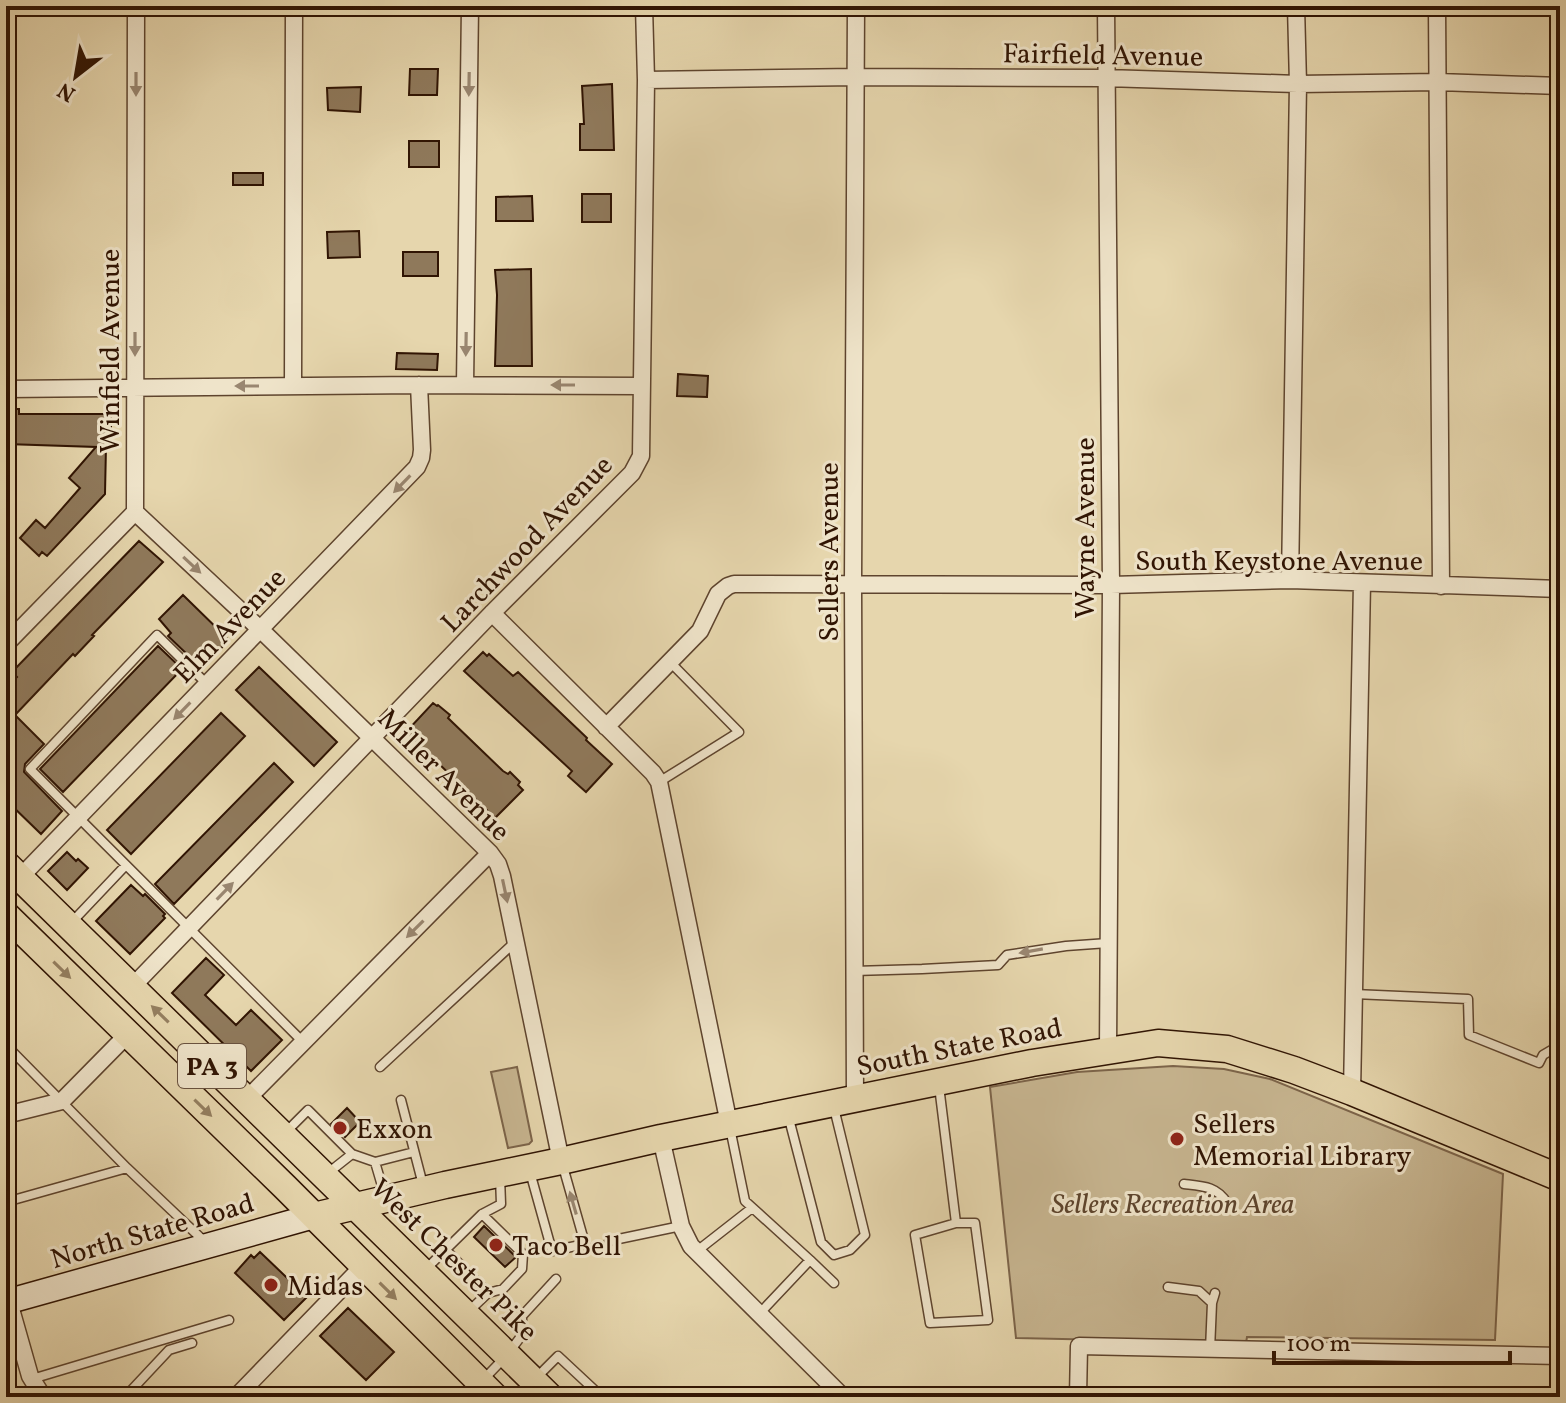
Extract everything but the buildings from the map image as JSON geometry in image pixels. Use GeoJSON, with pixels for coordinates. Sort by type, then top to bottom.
{"type":"FeatureCollection","features":[{"type":"Feature","properties":{"kind":"main road","name":"West Chester Pike"},"geometry":{"type":"LineString","coordinates":[[11,878],[69,926],[542,1389]]}},
{"type":"Feature","properties":{"kind":"main road","name":"PA 3"},"geometry":{"type":"LineString","coordinates":[[6,915],[314,1216],[481,1392]]}},
{"type":"Feature","properties":{"kind":"main road","name":"South State Road"},"geometry":{"type":"LineString","coordinates":[[314,1216],[729,1124],[1032,1063],[1158,1043],[1227,1049],[1294,1070],[1560,1178]]}},
{"type":"Feature","properties":{"kind":"main road","name":"North State Road"},"geometry":{"type":"LineString","coordinates":[[7,1302],[314,1216]]}},
{"type":"Feature","properties":{"kind":"street","name":"Winfield Avenue"},"geometry":{"type":"LineString","coordinates":[[135,512],[136,6]]}},
{"type":"Feature","properties":{"kind":"street"},"geometry":{"type":"LineString","coordinates":[[293,386],[294,6]]}},
{"type":"Feature","properties":{"kind":"street"},"geometry":{"type":"LineString","coordinates":[[465,385],[470,6]]}},
{"type":"Feature","properties":{"kind":"street","name":"Larchwood Avenue"},"geometry":{"type":"LineString","coordinates":[[132,987],[638,464],[641,456],[646,80],[644,6]]}},
{"type":"Feature","properties":{"kind":"street","name":"Sellers Avenue"},"geometry":{"type":"LineString","coordinates":[[844,1101],[854,971],[856,6]]}},
{"type":"Feature","properties":{"kind":"street","name":"Wayne Avenue"},"geometry":{"type":"LineString","coordinates":[[1106,6],[1111,585],[1108,1050]]}},
{"type":"Feature","properties":{"kind":"street"},"geometry":{"type":"LineString","coordinates":[[1290,580],[1298,84],[1296,6]]}},
{"type":"Feature","properties":{"kind":"street"},"geometry":{"type":"LineString","coordinates":[[1437,6],[1441,586]]}},
{"type":"Feature","properties":{"kind":"street","name":"Fairfield Avenue"},"geometry":{"type":"LineString","coordinates":[[646,80],[1106,78],[1298,84],[1438,82],[1560,86]]}},
{"type":"Feature","properties":{"kind":"street","name":"Elm Avenue"},"geometry":{"type":"LineString","coordinates":[[11,878],[78,817],[417,467],[422,450],[419,385]]}},
{"type":"Feature","properties":{"kind":"street"},"geometry":{"type":"LineString","coordinates":[[6,389],[641,386]]}},
{"type":"Feature","properties":{"kind":"street"},"geometry":{"type":"LineString","coordinates":[[6,644],[135,512]]}},
{"type":"Feature","properties":{"kind":"street","name":"Miller Avenue"},"geometry":{"type":"LineString","coordinates":[[135,512],[261,630],[498,864],[561,1161]]}},
{"type":"Feature","properties":{"kind":"street","name":"South Keystone Avenue"},"geometry":{"type":"LineString","coordinates":[[670,661],[700,631],[718,594],[734,584],[1111,585],[1290,580],[1560,589]]}},
{"type":"Feature","properties":{"kind":"street"},"geometry":{"type":"LineString","coordinates":[[1352,1092],[1362,583]]}},
{"type":"Feature","properties":{"kind":"street"},"geometry":{"type":"LineString","coordinates":[[492,613],[659,782],[729,1124]]}},
{"type":"Feature","properties":{"kind":"street"},"geometry":{"type":"LineString","coordinates":[[606,727],[670,661]]}},
{"type":"Feature","properties":{"kind":"street"},"geometry":{"type":"LineString","coordinates":[[247,1099],[490,853]]}},
{"type":"Feature","properties":{"kind":"street"},"geometry":{"type":"LineString","coordinates":[[6,1115],[62,1101],[128,1034]]}},
{"type":"Feature","properties":{"kind":"street"},"geometry":{"type":"LineString","coordinates":[[661,1138],[681,1226],[691,1246],[843,1397]]}},
{"type":"Feature","properties":{"kind":"street"},"geometry":{"type":"LineString","coordinates":[[236,1397],[363,1266]]}},
{"type":"Feature","properties":{"kind":"street"},"geometry":{"type":"LineString","coordinates":[[7,1302],[37,1388]]}},
{"type":"Feature","properties":{"kind":"street"},"geometry":{"type":"LineString","coordinates":[[1078,1397],[1079,1346],[1560,1356]]}},
{"type":"Feature","properties":{"kind":"lane"},"geometry":{"type":"LineString","coordinates":[[208,685],[157,635],[30,769],[303,1042]]}},
{"type":"Feature","properties":{"kind":"lane"},"geometry":{"type":"LineString","coordinates":[[659,782],[739,732],[670,661]]}},
{"type":"Feature","properties":{"kind":"lane"},"geometry":{"type":"LineString","coordinates":[[69,926],[126,865]]}},
{"type":"Feature","properties":{"kind":"lane"},"geometry":{"type":"LineString","coordinates":[[380,1067],[515,942]]}},
{"type":"Feature","properties":{"kind":"lane"},"geometry":{"type":"LineString","coordinates":[[854,971],[998,965],[1007,955],[1108,943]]}},
{"type":"Feature","properties":{"kind":"lane"},"geometry":{"type":"LineString","coordinates":[[1354,994],[1468,999],[1469,1035],[1539,1063],[1543,1055],[1555,1048],[1560,1050]]}},
{"type":"Feature","properties":{"kind":"lane"},"geometry":{"type":"LineString","coordinates":[[6,1045],[127,1168],[209,1245]]}},
{"type":"Feature","properties":{"kind":"lane"},"geometry":{"type":"LineString","coordinates":[[939,1082],[956,1223]]}},
{"type":"Feature","properties":{"kind":"lane"},"geometry":{"type":"LineString","coordinates":[[401,1100],[424,1190]]}},
{"type":"Feature","properties":{"kind":"lane"},"geometry":{"type":"LineString","coordinates":[[788,1112],[821,1242],[834,1255],[850,1250],[865,1235],[844,1101]]}},
{"type":"Feature","properties":{"kind":"lane"},"geometry":{"type":"LineString","coordinates":[[283,1135],[308,1110],[352,1154],[375,1162],[414,1152]]}},
{"type":"Feature","properties":{"kind":"lane"},"geometry":{"type":"LineString","coordinates":[[729,1124],[745,1201],[834,1283]]}},
{"type":"Feature","properties":{"kind":"lane"},"geometry":{"type":"LineString","coordinates":[[324,1176],[352,1154]]}},
{"type":"Feature","properties":{"kind":"lane"},"geometry":{"type":"LineString","coordinates":[[529,1168],[552,1251],[585,1244],[561,1161]]}},
{"type":"Feature","properties":{"kind":"lane"},"geometry":{"type":"LineString","coordinates":[[375,1162],[386,1199]]}},
{"type":"Feature","properties":{"kind":"lane"},"geometry":{"type":"LineString","coordinates":[[6,1202],[127,1168]]}},
{"type":"Feature","properties":{"kind":"lane"},"geometry":{"type":"LineString","coordinates":[[423,1272],[482,1214],[501,1204],[499,1174]]}},
{"type":"Feature","properties":{"kind":"lane"},"geometry":{"type":"LineString","coordinates":[[1184,1184],[1210,1187],[1222,1194],[1227,1203]]}},
{"type":"Feature","properties":{"kind":"lane"},"geometry":{"type":"LineString","coordinates":[[697,1252],[752,1208]]}},
{"type":"Feature","properties":{"kind":"lane"},"geometry":{"type":"LineString","coordinates":[[465,1314],[488,1293],[503,1289],[522,1269],[523,1254],[482,1214]]}},
{"type":"Feature","properties":{"kind":"lane"},"geometry":{"type":"LineString","coordinates":[[956,1223],[975,1223],[988,1320],[930,1323],[915,1235],[956,1223]]}},
{"type":"Feature","properties":{"kind":"lane"},"geometry":{"type":"LineString","coordinates":[[609,1241],[681,1226]]}},
{"type":"Feature","properties":{"kind":"lane"},"geometry":{"type":"LineString","coordinates":[[446,1250],[488,1293]]}},
{"type":"Feature","properties":{"kind":"lane"},"geometry":{"type":"LineString","coordinates":[[759,1314],[810,1260]]}},
{"type":"Feature","properties":{"kind":"lane"},"geometry":{"type":"LineString","coordinates":[[481,1392],[522,1335],[522,1316],[556,1279]]}},
{"type":"Feature","properties":{"kind":"lane"},"geometry":{"type":"LineString","coordinates":[[1168,1287],[1199,1291],[1214,1298],[1210,1350]]}},
{"type":"Feature","properties":{"kind":"lane"},"geometry":{"type":"LineString","coordinates":[[13,1397],[229,1320]]}},
{"type":"Feature","properties":{"kind":"lane"},"geometry":{"type":"LineString","coordinates":[[125,1397],[169,1350],[192,1343]]}},
{"type":"Feature","properties":{"kind":"lane"},"geometry":{"type":"LineString","coordinates":[[542,1389],[558,1356],[602,1397]]}},
{"type":"Feature","properties":{"kind":"green space","name":"Sellers Recreation Area"},"geometry":{"type":"Polygon","coordinates":[[[1173,1066],[1224,1069],[1270,1079],[1503,1174],[1495,1340],[1247,1337],[1246,1343],[1016,1338],[990,1087],[1077,1072],[1173,1066]]]}},
{"type":"Feature","properties":{"kind":"green space"},"geometry":{"type":"Polygon","coordinates":[[[517,1067],[532,1141],[508,1148],[491,1072],[517,1067]]]}},
{"type":"Feature","properties":{"kind":"place","name":"Exxon"},"geometry":{"type":"Point","coordinates":[340,1128]}},
{"type":"Feature","properties":{"kind":"place","name":"Sellers Memorial Library"},"geometry":{"type":"Point","coordinates":[1177,1139]}},
{"type":"Feature","properties":{"kind":"place","name":"Taco Bell"},"geometry":{"type":"Point","coordinates":[496,1245]}},
{"type":"Feature","properties":{"kind":"place","name":"Midas"},"geometry":{"type":"Point","coordinates":[271,1285]}}]}
